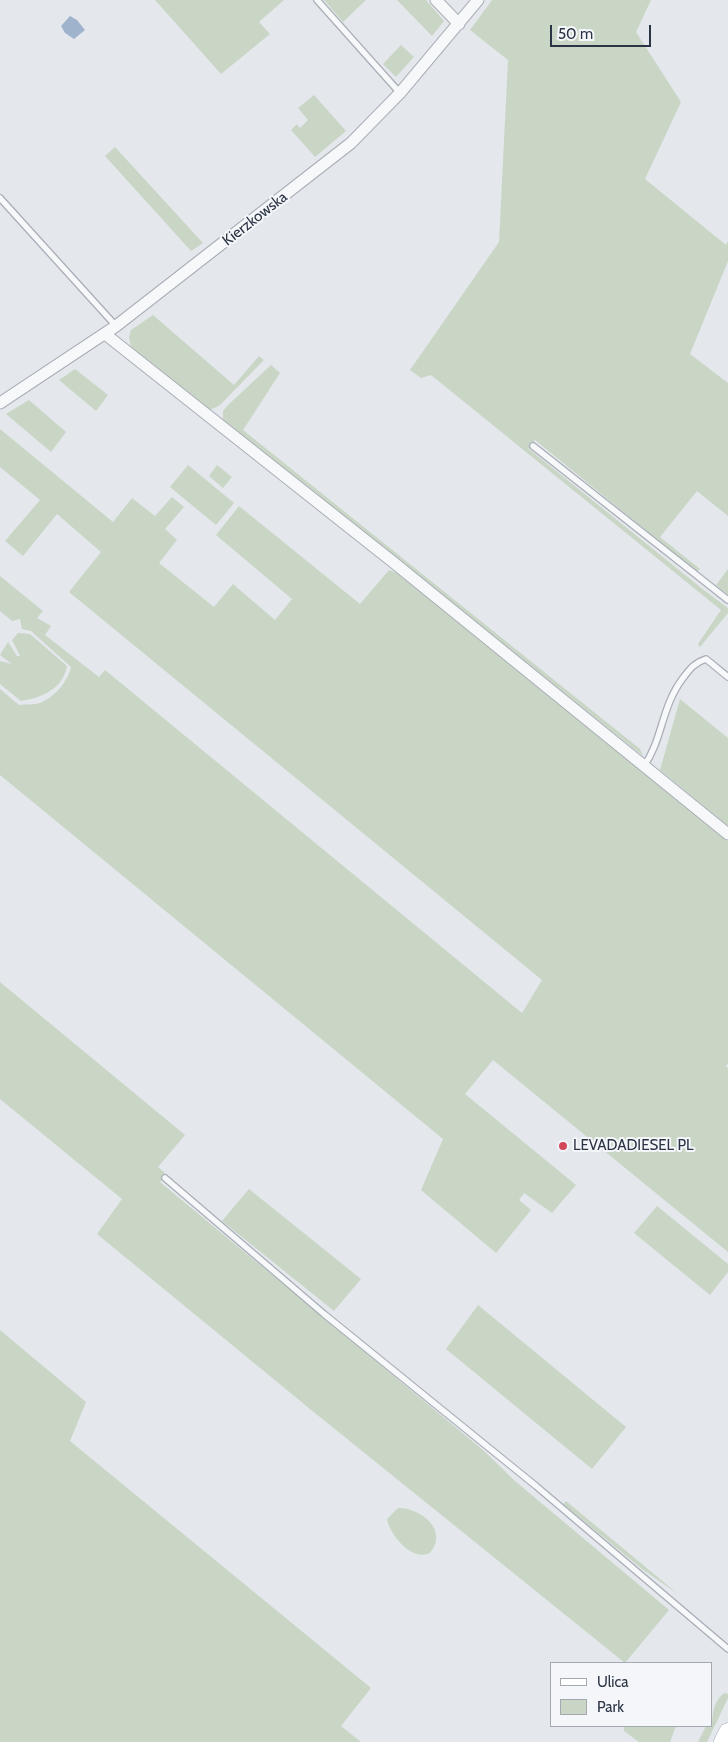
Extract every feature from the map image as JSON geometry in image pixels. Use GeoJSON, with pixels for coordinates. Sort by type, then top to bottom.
{"type":"FeatureCollection","features":[{"type":"Feature","properties":{"kind":"main road"},"geometry":{"type":"LineString","coordinates":[[723,1742],[728,1732]]}},
{"type":"Feature","properties":{"kind":"street"},"geometry":{"type":"LineString","coordinates":[[436,0],[459,24]]}},
{"type":"Feature","properties":{"kind":"street","name":"Kierzkowska"},"geometry":{"type":"LineString","coordinates":[[0,403],[116,326],[351,143],[400,93],[478,0]]}},
{"type":"Feature","properties":{"kind":"street"},"geometry":{"type":"LineString","coordinates":[[105,334],[393,562],[728,834]]}},
{"type":"Feature","properties":{"kind":"lane"},"geometry":{"type":"LineString","coordinates":[[317,0],[400,93]]}},
{"type":"Feature","properties":{"kind":"lane"},"geometry":{"type":"LineString","coordinates":[[0,198],[116,326]]}},
{"type":"Feature","properties":{"kind":"lane"},"geometry":{"type":"LineString","coordinates":[[533,446],[728,600]]}},
{"type":"Feature","properties":{"kind":"lane"},"geometry":{"type":"LineString","coordinates":[[644,766],[652,755],[672,692],[695,662],[706,659],[728,677]]}},
{"type":"Feature","properties":{"kind":"lane"},"geometry":{"type":"LineString","coordinates":[[165,1178],[324,1314],[536,1486],[728,1649]]}},
{"type":"Feature","properties":{"kind":"green space"},"geometry":{"type":"Polygon","coordinates":[[[155,0],[284,0],[259,22],[270,34],[221,74],[155,0]]]}},
{"type":"Feature","properties":{"kind":"green space"},"geometry":{"type":"Polygon","coordinates":[[[324,0],[366,0],[343,22],[324,0]]]}},
{"type":"Feature","properties":{"kind":"green space"},"geometry":{"type":"Polygon","coordinates":[[[397,0],[426,0],[444,21],[432,36],[397,0]]]}},
{"type":"Feature","properties":{"kind":"green space"},"geometry":{"type":"Polygon","coordinates":[[[492,0],[651,0],[636,32],[681,102],[645,179],[726,245],[728,241],[728,261],[690,354],[728,383],[728,516],[697,491],[660,537],[700,569],[697,572],[535,440],[529,449],[728,608],[728,613],[700,647],[698,644],[721,610],[431,375],[421,378],[410,370],[499,242],[508,60],[470,30],[492,0]]]}},
{"type":"Feature","properties":{"kind":"green space"},"geometry":{"type":"Polygon","coordinates":[[[401,45],[414,57],[396,77],[383,64],[401,45]]]}},
{"type":"Feature","properties":{"kind":"green space"},"geometry":{"type":"Polygon","coordinates":[[[314,95],[346,131],[315,157],[291,130],[297,124],[300,128],[308,120],[298,108],[314,95]]]}},
{"type":"Feature","properties":{"kind":"green space"},"geometry":{"type":"Polygon","coordinates":[[[115,147],[203,243],[191,251],[105,156],[115,147]]]}},
{"type":"Feature","properties":{"kind":"green space"},"geometry":{"type":"Polygon","coordinates":[[[153,315],[234,385],[259,356],[264,360],[220,405],[210,410],[131,347],[129,337],[131,330],[153,315]]]}},
{"type":"Feature","properties":{"kind":"green space"},"geometry":{"type":"Polygon","coordinates":[[[271,365],[280,373],[243,430],[640,749],[643,756],[223,420],[223,411],[228,405],[271,365]]]}},
{"type":"Feature","properties":{"kind":"green space"},"geometry":{"type":"Polygon","coordinates":[[[75,369],[108,395],[96,411],[59,380],[75,369]]]}},
{"type":"Feature","properties":{"kind":"green space"},"geometry":{"type":"Polygon","coordinates":[[[29,400],[66,432],[51,452],[6,414],[29,400]]]}},
{"type":"Feature","properties":{"kind":"green space"},"geometry":{"type":"Polygon","coordinates":[[[0,429],[113,522],[132,498],[155,516],[172,497],[184,507],[165,529],[177,540],[159,563],[214,607],[233,584],[275,620],[292,599],[216,535],[239,506],[360,604],[389,570],[397,573],[652,776],[728,841],[728,1063],[726,1066],[728,1068],[728,1252],[493,1060],[465,1094],[576,1185],[552,1213],[524,1193],[519,1200],[531,1210],[496,1253],[421,1190],[443,1139],[0,775],[0,689],[19,705],[40,703],[51,697],[60,688],[67,678],[71,667],[31,631],[22,629],[20,619],[12,621],[0,611],[0,576],[43,611],[37,618],[51,626],[45,635],[99,677],[105,670],[522,1013],[542,980],[69,592],[101,552],[57,514],[23,556],[5,541],[40,500],[0,467],[0,429]]]}},
{"type":"Feature","properties":{"kind":"green space"},"geometry":{"type":"Polygon","coordinates":[[[188,465],[234,503],[216,525],[170,487],[188,465]]]}},
{"type":"Feature","properties":{"kind":"green space"},"geometry":{"type":"Polygon","coordinates":[[[217,465],[232,477],[223,488],[209,476],[217,465]]]}},
{"type":"Feature","properties":{"kind":"green space"},"geometry":{"type":"Polygon","coordinates":[[[728,569],[728,595],[716,585],[728,569]]]}},
{"type":"Feature","properties":{"kind":"green space"},"geometry":{"type":"Polygon","coordinates":[[[18,633],[30,634],[67,666],[61,681],[50,691],[36,698],[21,701],[0,684],[0,661],[12,664],[0,655],[8,642],[17,656],[20,656],[12,640],[18,633]]]}},
{"type":"Feature","properties":{"kind":"green space"},"geometry":{"type":"Polygon","coordinates":[[[680,699],[728,738],[728,826],[660,770],[680,699]]]}},
{"type":"Feature","properties":{"kind":"green space"},"geometry":{"type":"Polygon","coordinates":[[[0,982],[185,1135],[158,1167],[167,1175],[160,1182],[483,1450],[515,1481],[669,1610],[626,1662],[624,1662],[310,1409],[97,1234],[122,1199],[0,1099],[0,982]]]}},
{"type":"Feature","properties":{"kind":"green space"},"geometry":{"type":"Polygon","coordinates":[[[249,1189],[361,1279],[334,1311],[222,1221],[249,1189]]]}},
{"type":"Feature","properties":{"kind":"green space"},"geometry":{"type":"Polygon","coordinates":[[[657,1206],[728,1264],[728,1272],[710,1295],[634,1233],[657,1206]]]}},
{"type":"Feature","properties":{"kind":"green space"},"geometry":{"type":"Polygon","coordinates":[[[478,1305],[626,1427],[592,1469],[446,1349],[478,1305]]]}},
{"type":"Feature","properties":{"kind":"green space"},"geometry":{"type":"Polygon","coordinates":[[[0,1330],[86,1402],[70,1441],[371,1688],[341,1726],[361,1742],[0,1742],[0,1330]]]}},
{"type":"Feature","properties":{"kind":"green space"},"geometry":{"type":"Polygon","coordinates":[[[566,1501],[678,1594],[642,1569],[563,1504],[566,1501]]]}},
{"type":"Feature","properties":{"kind":"green space"},"geometry":{"type":"Polygon","coordinates":[[[398,1508],[415,1512],[430,1522],[436,1536],[435,1544],[430,1553],[416,1554],[403,1545],[392,1532],[387,1519],[398,1508]]]}},
{"type":"Feature","properties":{"kind":"green space"},"geometry":{"type":"Polygon","coordinates":[[[724,1693],[728,1694],[728,1698],[707,1742],[698,1742],[706,1727],[713,1727],[714,1708],[724,1693]]]}},
{"type":"Feature","properties":{"kind":"green space"},"geometry":{"type":"Polygon","coordinates":[[[624,1727],[676,1727],[670,1742],[639,1742],[624,1731],[624,1727]]]}},
{"type":"Feature","properties":{"kind":"water"},"geometry":{"type":"Polygon","coordinates":[[[70,16],[77,20],[85,30],[74,39],[65,33],[61,26],[70,16]]]}},
{"type":"Feature","properties":{"kind":"place","name":"LEVADADIESEL PL"},"geometry":{"type":"Point","coordinates":[563,1146]}}]}
